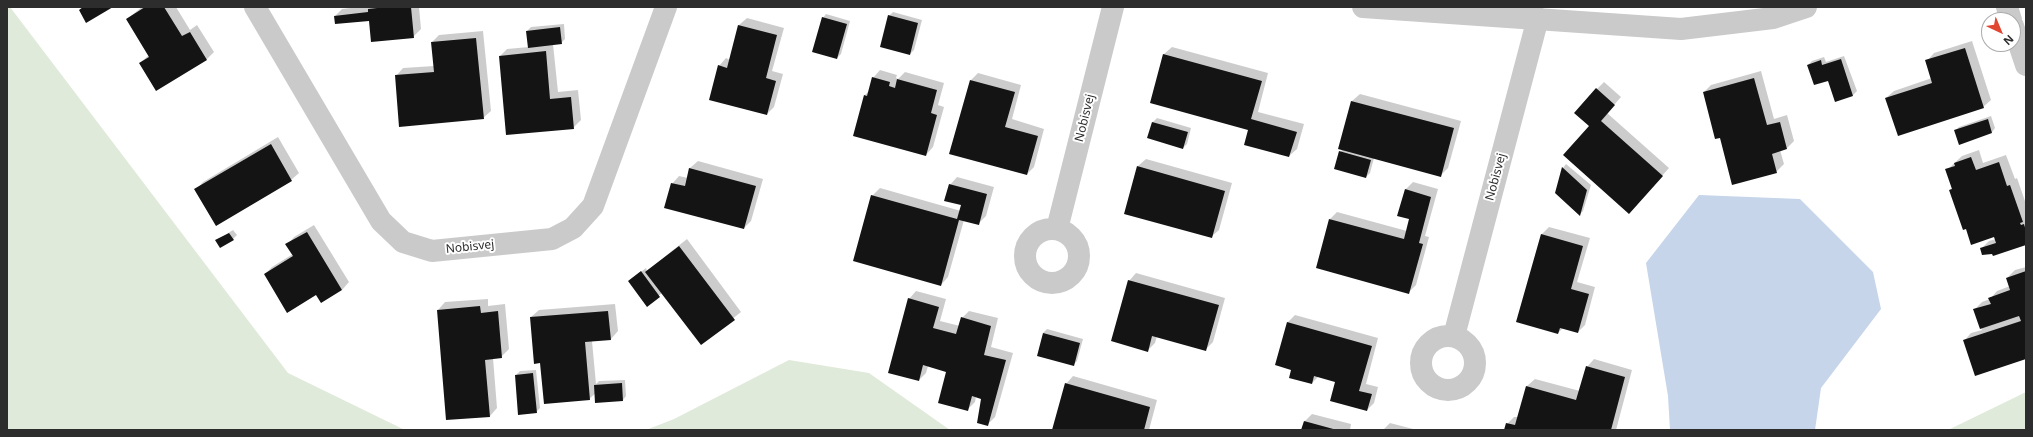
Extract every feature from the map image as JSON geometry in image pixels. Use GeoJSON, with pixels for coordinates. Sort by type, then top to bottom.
{"type":"FeatureCollection","features":[{"type":"Feature","properties":{"kind":"street","name":"Nobisvej"},"geometry":{"type":"LineString","coordinates":[[255,7],[381,222],[403,242],[432,251],[552,239],[573,228],[593,206],[666,7]]}},
{"type":"Feature","properties":{"kind":"street","name":"Nobisvej"},"geometry":{"type":"LineString","coordinates":[[1057,229],[1113,7]]}},
{"type":"Feature","properties":{"kind":"street"},"geometry":{"type":"LineString","coordinates":[[1363,7],[1680,29],[1773,18],[1806,7]]}},
{"type":"Feature","properties":{"kind":"street","name":"Nobisvej"},"geometry":{"type":"LineString","coordinates":[[1454,336],[1538,18]]}},
{"type":"Feature","properties":{"kind":"street"},"geometry":{"type":"LineString","coordinates":[[2021,50],[2026,65]]}},
{"type":"Feature","properties":{"kind":"green space"},"geometry":{"type":"Polygon","coordinates":[[[7,7],[10,7],[288,373],[405,430],[7,430],[7,7]]]}},
{"type":"Feature","properties":{"kind":"green space"},"geometry":{"type":"Polygon","coordinates":[[[789,360],[869,373],[950,430],[646,430],[674,419],[789,360]]]}},
{"type":"Feature","properties":{"kind":"green space"},"geometry":{"type":"Polygon","coordinates":[[[2026,392],[2026,430],[1948,430],[2026,392]]]}},
{"type":"Feature","properties":{"kind":"water"},"geometry":{"type":"Polygon","coordinates":[[[1699,195],[1800,199],[1873,272],[1881,309],[1821,388],[1815,430],[1670,430],[1668,396],[1646,263],[1699,195]]]}},
{"type":"Feature","properties":{"kind":"building"},"geometry":{"type":"Polygon","coordinates":[[[83,7],[113,7],[86,23],[79,10],[83,7]]]}},
{"type":"Feature","properties":{"kind":"building"},"geometry":{"type":"Polygon","coordinates":[[[145,7],[164,7],[182,36],[190,32],[207,60],[156,91],[139,63],[149,57],[126,19],[145,7]]]}},
{"type":"Feature","properties":{"kind":"building"},"geometry":{"type":"Polygon","coordinates":[[[411,7],[414,38],[371,42],[369,21],[335,24],[334,16],[368,12],[368,9],[411,7]]]}},
{"type":"Feature","properties":{"kind":"building"},"geometry":{"type":"Polygon","coordinates":[[[888,15],[918,23],[910,55],[880,47],[888,15]]]}},
{"type":"Feature","properties":{"kind":"building"},"geometry":{"type":"Polygon","coordinates":[[[822,17],[847,24],[837,59],[812,52],[822,17]]]}},
{"type":"Feature","properties":{"kind":"building"},"geometry":{"type":"Polygon","coordinates":[[[738,25],[777,35],[766,78],[776,81],[767,115],[709,100],[718,65],[727,68],[738,25]]]}},
{"type":"Feature","properties":{"kind":"building"},"geometry":{"type":"Polygon","coordinates":[[[560,27],[562,44],[528,48],[526,31],[560,27]]]}},
{"type":"Feature","properties":{"kind":"building"},"geometry":{"type":"Polygon","coordinates":[[[476,38],[484,119],[399,127],[395,75],[434,72],[431,42],[476,38]]]}},
{"type":"Feature","properties":{"kind":"building"},"geometry":{"type":"Polygon","coordinates":[[[1965,48],[1984,108],[1898,136],[1885,98],[1932,83],[1925,60],[1965,48]]]}},
{"type":"Feature","properties":{"kind":"building"},"geometry":{"type":"Polygon","coordinates":[[[546,51],[550,99],[571,97],[574,129],[506,135],[499,56],[546,51]]]}},
{"type":"Feature","properties":{"kind":"building"},"geometry":{"type":"Polygon","coordinates":[[[1163,54],[1262,81],[1251,119],[1297,132],[1289,157],[1244,145],[1248,130],[1150,103],[1163,54]]]}},
{"type":"Feature","properties":{"kind":"building"},"geometry":{"type":"Polygon","coordinates":[[[1841,59],[1853,96],[1835,102],[1828,81],[1814,85],[1807,65],[1821,60],[1822,65],[1841,59]]]}},
{"type":"Feature","properties":{"kind":"building"},"geometry":{"type":"Polygon","coordinates":[[[872,77],[890,82],[889,86],[895,88],[897,79],[937,90],[931,113],[937,115],[926,156],[853,136],[864,95],[867,96],[872,77]]]}},
{"type":"Feature","properties":{"kind":"building"},"geometry":{"type":"Polygon","coordinates":[[[1754,78],[1767,125],[1780,122],[1787,149],[1772,154],[1777,173],[1732,185],[1720,138],[1715,139],[1703,92],[1754,78]]]}},
{"type":"Feature","properties":{"kind":"building"},"geometry":{"type":"Polygon","coordinates":[[[970,80],[1015,92],[1005,127],[1038,136],[1027,175],[949,154],[970,80]]]}},
{"type":"Feature","properties":{"kind":"building"},"geometry":{"type":"Polygon","coordinates":[[[1596,88],[1615,105],[1601,121],[1663,176],[1629,214],[1563,155],[1589,126],[1574,113],[1596,88]]]}},
{"type":"Feature","properties":{"kind":"building"},"geometry":{"type":"Polygon","coordinates":[[[1351,101],[1454,128],[1441,177],[1338,149],[1351,101]]]}},
{"type":"Feature","properties":{"kind":"building"},"geometry":{"type":"Polygon","coordinates":[[[1988,119],[1992,133],[1959,145],[1954,130],[1988,119]]]}},
{"type":"Feature","properties":{"kind":"building"},"geometry":{"type":"Polygon","coordinates":[[[1152,122],[1188,132],[1183,149],[1147,138],[1152,122]]]}},
{"type":"Feature","properties":{"kind":"building"},"geometry":{"type":"Polygon","coordinates":[[[271,144],[292,181],[216,226],[194,189],[271,144]]]}},
{"type":"Feature","properties":{"kind":"building"},"geometry":{"type":"Polygon","coordinates":[[[1339,151],[1371,160],[1366,178],[1334,169],[1339,151]]]}},
{"type":"Feature","properties":{"kind":"building"},"geometry":{"type":"Polygon","coordinates":[[[1971,157],[1976,170],[1999,162],[2007,186],[2010,185],[2023,222],[2020,223],[2021,225],[2024,224],[2026,231],[2026,245],[1993,256],[1992,254],[1982,255],[1980,248],[1996,243],[1994,237],[1971,245],[1966,229],[1963,230],[1949,190],[1952,189],[1945,169],[1955,166],[1954,163],[1971,157]]]}},
{"type":"Feature","properties":{"kind":"building"},"geometry":{"type":"Polygon","coordinates":[[[1137,166],[1225,191],[1212,238],[1124,214],[1137,166]]]}},
{"type":"Feature","properties":{"kind":"building"},"geometry":{"type":"Polygon","coordinates":[[[1562,167],[1587,190],[1580,216],[1555,193],[1562,167]]]}},
{"type":"Feature","properties":{"kind":"building"},"geometry":{"type":"Polygon","coordinates":[[[689,168],[756,186],[744,229],[664,208],[671,183],[685,186],[689,168]]]}},
{"type":"Feature","properties":{"kind":"building"},"geometry":{"type":"Polygon","coordinates":[[[949,184],[987,194],[979,225],[959,220],[941,286],[853,261],[871,195],[957,219],[961,205],[944,201],[949,184]]]}},
{"type":"Feature","properties":{"kind":"building"},"geometry":{"type":"Polygon","coordinates":[[[1405,189],[1431,197],[1419,243],[1423,244],[1409,294],[1316,268],[1329,219],[1404,239],[1409,219],[1397,216],[1405,189]]]}},
{"type":"Feature","properties":{"kind":"building"},"geometry":{"type":"Polygon","coordinates":[[[307,232],[342,290],[321,303],[316,295],[287,313],[264,274],[293,256],[285,244],[307,232]]]}},
{"type":"Feature","properties":{"kind":"building"},"geometry":{"type":"Polygon","coordinates":[[[229,233],[234,240],[220,248],[215,240],[229,233]]]}},
{"type":"Feature","properties":{"kind":"building"},"geometry":{"type":"Polygon","coordinates":[[[1541,234],[1583,246],[1571,289],[1589,294],[1578,333],[1560,328],[1558,334],[1516,322],[1541,234]]]}},
{"type":"Feature","properties":{"kind":"building"},"geometry":{"type":"Polygon","coordinates":[[[679,246],[735,320],[701,345],[645,272],[679,246]]]}},
{"type":"Feature","properties":{"kind":"building"},"geometry":{"type":"Polygon","coordinates":[[[641,271],[660,297],[647,307],[628,281],[641,271]]]}},
{"type":"Feature","properties":{"kind":"building"},"geometry":{"type":"Polygon","coordinates":[[[2026,271],[2026,359],[1975,376],[1963,340],[2021,321],[2019,316],[1980,329],[1973,309],[1991,304],[1988,298],[2010,290],[2006,278],[2026,271]]]}},
{"type":"Feature","properties":{"kind":"building"},"geometry":{"type":"Polygon","coordinates":[[[1128,280],[1219,305],[1206,351],[1152,336],[1148,352],[1111,341],[1128,280]]]}},
{"type":"Feature","properties":{"kind":"building"},"geometry":{"type":"Polygon","coordinates":[[[908,298],[939,307],[933,328],[956,334],[961,317],[991,326],[984,355],[1006,360],[988,426],[977,423],[981,399],[972,396],[968,411],[938,403],[946,372],[923,365],[919,381],[888,373],[908,298]]]}},
{"type":"Feature","properties":{"kind":"building"},"geometry":{"type":"Polygon","coordinates":[[[480,306],[481,313],[498,311],[502,358],[485,360],[490,417],[446,420],[437,310],[480,306]]]}},
{"type":"Feature","properties":{"kind":"building"},"geometry":{"type":"Polygon","coordinates":[[[608,311],[611,340],[585,342],[590,400],[544,404],[540,363],[534,364],[530,317],[608,311]]]}},
{"type":"Feature","properties":{"kind":"building"},"geometry":{"type":"Polygon","coordinates":[[[1287,322],[1372,346],[1359,391],[1372,394],[1367,411],[1330,401],[1335,382],[1314,376],[1312,384],[1289,378],[1291,370],[1275,365],[1287,322]]]}},
{"type":"Feature","properties":{"kind":"building"},"geometry":{"type":"Polygon","coordinates":[[[1043,333],[1080,343],[1074,366],[1037,356],[1043,333]]]}},
{"type":"Feature","properties":{"kind":"building"},"geometry":{"type":"Polygon","coordinates":[[[1586,366],[1625,377],[1611,430],[1504,430],[1506,423],[1515,425],[1526,386],[1576,400],[1586,366]]]}},
{"type":"Feature","properties":{"kind":"building"},"geometry":{"type":"Polygon","coordinates":[[[533,373],[537,413],[518,415],[515,375],[533,373]]]}},
{"type":"Feature","properties":{"kind":"building"},"geometry":{"type":"Polygon","coordinates":[[[622,383],[623,401],[595,403],[594,385],[622,383]]]}},
{"type":"Feature","properties":{"kind":"building"},"geometry":{"type":"Polygon","coordinates":[[[1065,383],[1150,407],[1144,430],[1052,430],[1065,383]]]}},
{"type":"Feature","properties":{"kind":"building"},"geometry":{"type":"Polygon","coordinates":[[[1304,421],[1337,430],[1301,430],[1304,421]]]}}]}
